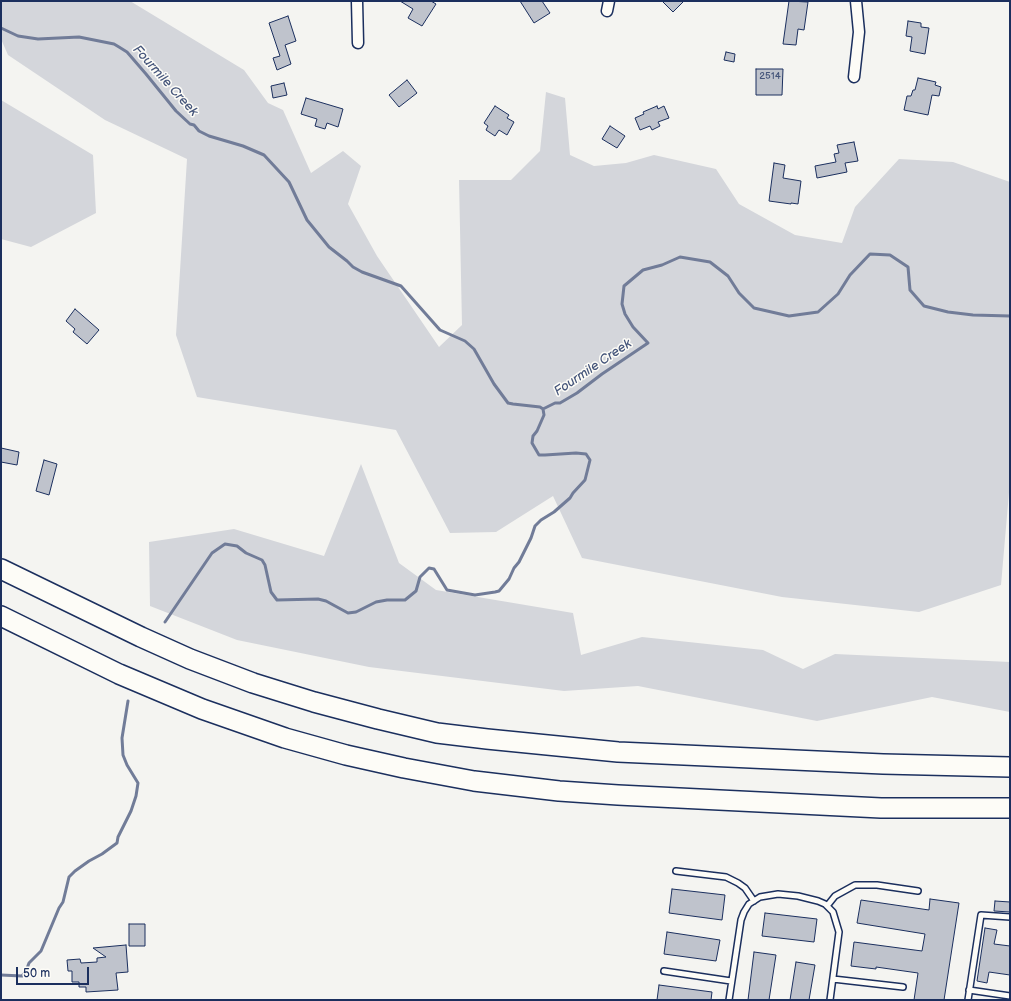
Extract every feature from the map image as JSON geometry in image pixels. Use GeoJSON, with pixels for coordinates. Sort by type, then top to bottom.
{"type":"FeatureCollection","features":[{"type":"Feature","properties":{"kind":"highway"},"geometry":{"type":"LineString","coordinates":[[1,569],[142,638],[190,659],[253,683],[378,720],[437,732],[486,739],[618,752],[805,761],[1010,768]]}},
{"type":"Feature","properties":{"kind":"highway"},"geometry":{"type":"LineString","coordinates":[[1,616],[119,674],[239,723],[346,755],[474,781],[559,791],[618,795],[881,808],[1010,808]]}},
{"type":"Feature","properties":{"kind":"street"},"geometry":{"type":"LineString","coordinates":[[357,1],[358,43]]}},
{"type":"Feature","properties":{"kind":"street"},"geometry":{"type":"LineString","coordinates":[[854,77],[859,32],[856,1]]}},
{"type":"Feature","properties":{"kind":"lane"},"geometry":{"type":"LineString","coordinates":[[676,871],[726,878],[745,888],[754,901]]}},
{"type":"Feature","properties":{"kind":"lane"},"geometry":{"type":"LineString","coordinates":[[827,906],[835,896],[855,885],[877,885],[918,891]]}},
{"type":"Feature","properties":{"kind":"lane"},"geometry":{"type":"LineString","coordinates":[[729,1000],[740,920],[744,912],[754,901],[760,897],[778,894],[818,901],[825,904],[833,912],[839,932],[830,1000]]}},
{"type":"Feature","properties":{"kind":"lane"},"geometry":{"type":"LineString","coordinates":[[968,1000],[981,915],[1010,917]]}},
{"type":"Feature","properties":{"kind":"lane"},"geometry":{"type":"LineString","coordinates":[[664,971],[732,981]]}},
{"type":"Feature","properties":{"kind":"lane"},"geometry":{"type":"LineString","coordinates":[[833,979],[903,987]]}},
{"type":"Feature","properties":{"kind":"lane"},"geometry":{"type":"LineString","coordinates":[[969,990],[1010,996]]}},
{"type":"Feature","properties":{"kind":"shaded area"},"geometry":{"type":"Polygon","coordinates":[[[1,1],[130,1],[244,70],[268,103],[283,110],[311,173],[343,151],[361,166],[348,204],[377,256],[439,347],[462,325],[459,180],[511,180],[540,151],[546,92],[565,98],[570,155],[594,166],[626,163],[654,155],[716,169],[739,204],[795,235],[842,243],[855,207],[899,159],[953,162],[1010,182],[1010,481],[1001,585],[919,612],[782,597],[582,558],[553,496],[496,532],[450,533],[396,430],[197,397],[176,335],[187,159],[105,120],[8,55],[1,39],[1,1]]]}},
{"type":"Feature","properties":{"kind":"shaded area"},"geometry":{"type":"Polygon","coordinates":[[[1,100],[93,155],[96,213],[31,247],[1,239],[1,100]]]}},
{"type":"Feature","properties":{"kind":"shaded area"},"geometry":{"type":"Polygon","coordinates":[[[361,464],[399,563],[436,590],[573,613],[581,655],[642,637],[763,650],[803,669],[835,654],[1010,662],[1010,712],[932,697],[817,721],[638,686],[564,691],[369,667],[237,640],[150,606],[149,542],[234,529],[324,556],[361,464]]]}},
{"type":"Feature","properties":{"kind":"building"},"geometry":{"type":"Polygon","coordinates":[[[400,1],[431,1],[436,4],[422,26],[408,18],[413,9],[400,1]]]}},
{"type":"Feature","properties":{"kind":"building"},"geometry":{"type":"Polygon","coordinates":[[[520,1],[542,1],[550,13],[534,23],[520,1]]]}},
{"type":"Feature","properties":{"kind":"building"},"geometry":{"type":"Polygon","coordinates":[[[662,1],[684,1],[673,12],[662,1]]]}},
{"type":"Feature","properties":{"kind":"building"},"geometry":{"type":"Polygon","coordinates":[[[789,1],[808,2],[804,30],[798,29],[796,45],[783,44],[789,1]]]}},
{"type":"Feature","properties":{"kind":"building"},"geometry":{"type":"Polygon","coordinates":[[[288,16],[296,41],[285,45],[291,64],[277,70],[273,58],[280,56],[269,23],[288,16]]]}},
{"type":"Feature","properties":{"kind":"building"},"geometry":{"type":"Polygon","coordinates":[[[908,21],[921,23],[921,27],[929,28],[925,54],[910,51],[912,37],[906,36],[908,21]]]}},
{"type":"Feature","properties":{"kind":"building"},"geometry":{"type":"Polygon","coordinates":[[[726,52],[735,54],[734,62],[724,60],[726,52]]]}},
{"type":"Feature","properties":{"kind":"building"},"geometry":{"type":"Polygon","coordinates":[[[756,69],[783,69],[782,95],[756,95],[756,69]]]}},
{"type":"Feature","properties":{"kind":"building"},"geometry":{"type":"Polygon","coordinates":[[[918,78],[936,82],[935,85],[941,87],[939,96],[932,95],[928,115],[904,110],[907,96],[911,96],[913,90],[915,90],[918,78]]]}},
{"type":"Feature","properties":{"kind":"building"},"geometry":{"type":"Polygon","coordinates":[[[407,80],[417,93],[399,107],[389,95],[407,80]]]}},
{"type":"Feature","properties":{"kind":"building"},"geometry":{"type":"Polygon","coordinates":[[[284,83],[287,95],[273,98],[271,86],[284,83]]]}},
{"type":"Feature","properties":{"kind":"building"},"geometry":{"type":"Polygon","coordinates":[[[306,98],[343,109],[338,127],[327,123],[325,129],[315,126],[317,119],[301,114],[306,98]]]}},
{"type":"Feature","properties":{"kind":"building"},"geometry":{"type":"Polygon","coordinates":[[[495,106],[509,115],[507,118],[514,122],[507,135],[499,130],[495,136],[486,130],[488,126],[484,123],[495,106]]]}},
{"type":"Feature","properties":{"kind":"building"},"geometry":{"type":"Polygon","coordinates":[[[657,106],[658,109],[664,106],[669,118],[658,122],[660,126],[652,130],[650,126],[640,130],[635,118],[644,114],[643,112],[657,106]]]}},
{"type":"Feature","properties":{"kind":"building"},"geometry":{"type":"Polygon","coordinates":[[[610,126],[625,136],[617,148],[602,139],[610,126]]]}},
{"type":"Feature","properties":{"kind":"building"},"geometry":{"type":"Polygon","coordinates":[[[854,142],[858,161],[845,163],[847,172],[817,178],[815,166],[836,162],[834,154],[839,153],[837,145],[854,142]]]}},
{"type":"Feature","properties":{"kind":"building"},"geometry":{"type":"Polygon","coordinates":[[[774,163],[785,165],[783,178],[801,181],[798,204],[769,201],[774,163]]]}},
{"type":"Feature","properties":{"kind":"building"},"geometry":{"type":"Polygon","coordinates":[[[75,309],[99,330],[87,344],[73,332],[75,329],[66,321],[75,309]]]}},
{"type":"Feature","properties":{"kind":"building"},"geometry":{"type":"Polygon","coordinates":[[[1,448],[19,452],[17,465],[1,462],[1,448]]]}},
{"type":"Feature","properties":{"kind":"building"},"geometry":{"type":"Polygon","coordinates":[[[44,460],[57,464],[49,495],[36,491],[44,460]]]}},
{"type":"Feature","properties":{"kind":"building"},"geometry":{"type":"Polygon","coordinates":[[[672,889],[725,895],[722,920],[669,913],[672,889]]]}},
{"type":"Feature","properties":{"kind":"building"},"geometry":{"type":"Polygon","coordinates":[[[930,899],[959,903],[944,1000],[914,1000],[918,973],[876,967],[876,969],[851,966],[854,942],[922,951],[925,934],[857,923],[861,900],[929,910],[930,899]]]}},
{"type":"Feature","properties":{"kind":"building"},"geometry":{"type":"Polygon","coordinates":[[[995,901],[1010,902],[1010,912],[994,911],[995,901]]]}},
{"type":"Feature","properties":{"kind":"building"},"geometry":{"type":"Polygon","coordinates":[[[765,913],[817,919],[814,942],[762,936],[765,913]]]}},
{"type":"Feature","properties":{"kind":"building"},"geometry":{"type":"Polygon","coordinates":[[[129,924],[145,924],[145,946],[129,946],[129,924]]]}},
{"type":"Feature","properties":{"kind":"building"},"geometry":{"type":"Polygon","coordinates":[[[985,928],[997,930],[994,944],[1010,946],[1010,975],[989,972],[987,983],[977,981],[985,928]]]}},
{"type":"Feature","properties":{"kind":"building"},"geometry":{"type":"Polygon","coordinates":[[[667,932],[720,940],[716,961],[664,954],[667,932]]]}},
{"type":"Feature","properties":{"kind":"building"},"geometry":{"type":"Polygon","coordinates":[[[126,945],[128,972],[116,973],[118,990],[86,992],[86,987],[79,987],[79,982],[72,982],[72,971],[68,971],[67,960],[80,959],[81,963],[97,962],[97,958],[106,957],[93,948],[126,945]]]}},
{"type":"Feature","properties":{"kind":"building"},"geometry":{"type":"Polygon","coordinates":[[[754,952],[776,955],[769,1000],[748,1000],[754,952]]]}},
{"type":"Feature","properties":{"kind":"building"},"geometry":{"type":"Polygon","coordinates":[[[796,962],[815,965],[809,1000],[790,1000],[796,962]]]}},
{"type":"Feature","properties":{"kind":"building"},"geometry":{"type":"Polygon","coordinates":[[[659,985],[712,992],[711,1000],[657,1000],[659,985]]]}},
{"type":"Feature","properties":{"kind":"waterway","name":"Fourmile Creek"},"geometry":{"type":"LineString","coordinates":[[1,28],[18,36],[38,39],[79,37],[114,44],[127,52],[176,111],[190,124],[194,125],[199,131],[209,136],[243,146],[264,155],[289,182],[307,220],[329,247],[353,267],[362,272],[401,286],[440,330],[465,341],[474,349],[494,384],[508,403],[540,407],[543,409]]}},
{"type":"Feature","properties":{"kind":"waterway","name":"Fourmile Creek"},"geometry":{"type":"LineString","coordinates":[[543,409],[555,403],[560,403],[577,393],[648,343],[633,327],[625,314],[622,304],[624,286],[643,270],[662,265],[680,257],[710,262],[728,276],[739,293],[754,308],[789,316],[818,312],[838,294],[850,275],[870,254],[890,255],[908,267],[910,290],[924,306],[948,312],[973,315],[1010,316]]}},
{"type":"Feature","properties":{"kind":"waterway"},"geometry":{"type":"LineString","coordinates":[[165,622],[212,553],[225,544],[237,546],[246,553],[262,560],[265,565],[271,592],[277,600],[318,599],[326,601],[348,613],[356,612],[376,602],[387,600],[405,600],[416,591],[420,577],[429,568],[434,569],[447,590],[475,595],[499,591],[509,579],[514,568],[519,562],[531,538],[535,526],[570,498],[585,480],[590,460],[586,454],[576,453],[539,455],[532,443],[533,436],[537,431],[544,415],[543,409]]}},
{"type":"Feature","properties":{"kind":"waterway"},"geometry":{"type":"LineString","coordinates":[[1,975],[22,976],[29,963],[41,951],[63,902],[69,877],[89,861],[117,843],[118,837],[131,811],[136,796],[138,783],[123,755],[122,738],[128,701]]}}]}
